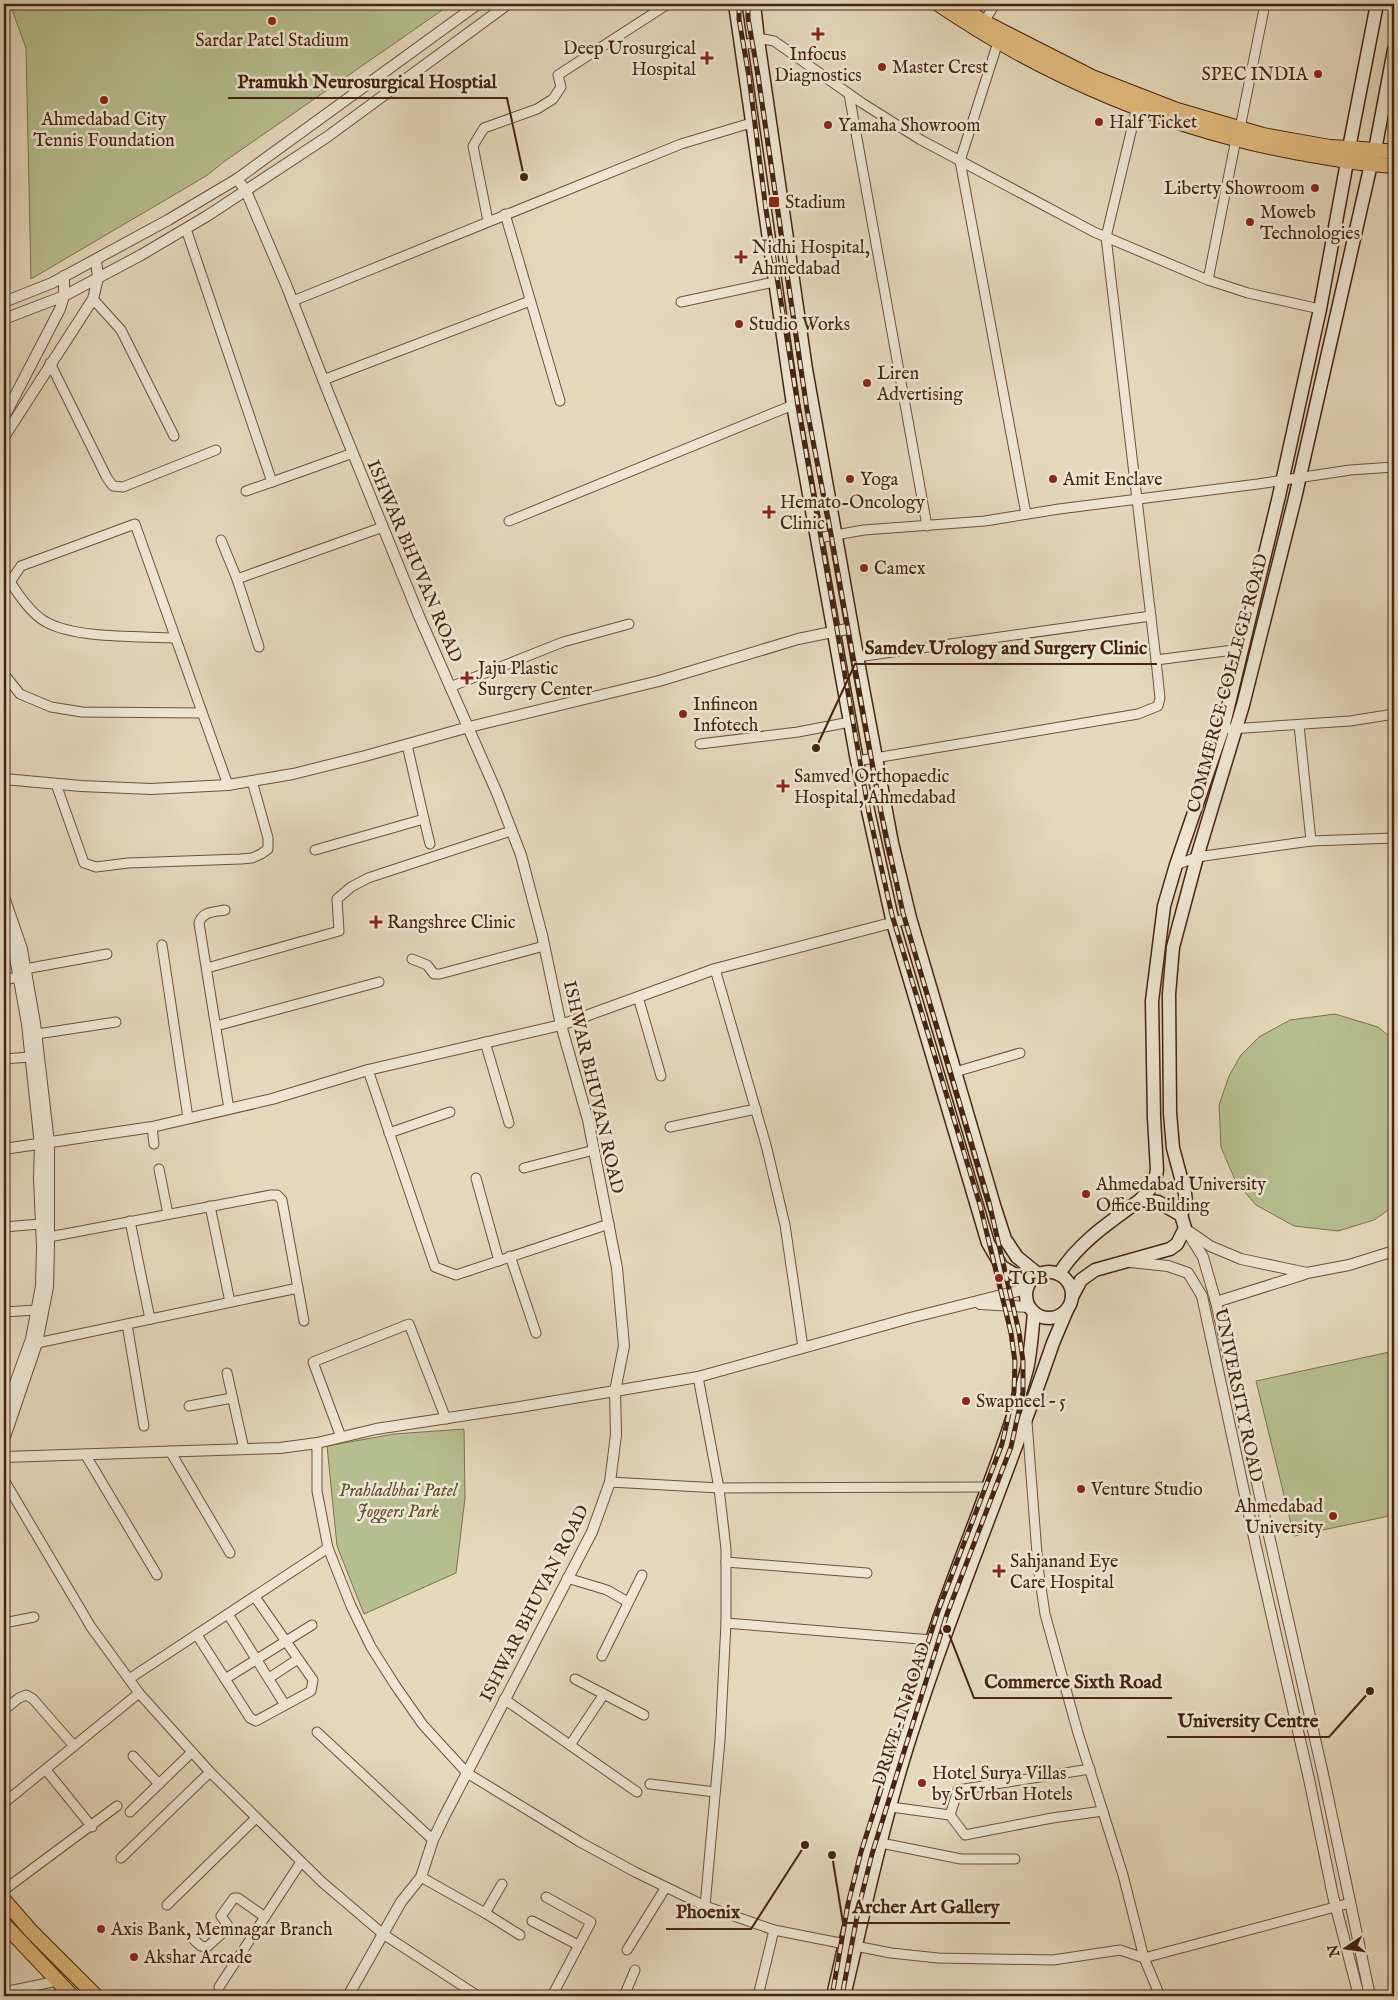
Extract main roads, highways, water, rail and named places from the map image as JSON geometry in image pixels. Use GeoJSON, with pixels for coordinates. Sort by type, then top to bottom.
{"type":"FeatureCollection","features":[{"type":"Feature","properties":{"kind":"main road"},"geometry":{"type":"LineString","coordinates":[[736,4],[751,123],[793,405],[857,761],[892,923],[988,1243],[1002,1267],[1031,1282]]}},
{"type":"Feature","properties":{"kind":"main road"},"geometry":{"type":"LineString","coordinates":[[754,4],[806,369],[892,842],[910,918],[994,1205],[1005,1239],[1031,1282]]}},
{"type":"Feature","properties":{"kind":"main road"},"geometry":{"type":"LineString","coordinates":[[938,4],[979,32],[1088,88],[1174,120],[1238,134],[1263,135],[1330,147],[1394,152]]}},
{"type":"Feature","properties":{"kind":"main road"},"geometry":{"type":"LineString","coordinates":[[958,4],[984,22],[1092,77],[1238,134],[1260,146],[1347,162],[1394,166]]}},
{"type":"Feature","properties":{"kind":"main road"},"geometry":{"type":"LineString","coordinates":[[1347,162],[1377,4]]}},
{"type":"Feature","properties":{"kind":"main road"},"geometry":{"type":"LineString","coordinates":[[1371,164],[1394,50]]}},
{"type":"Feature","properties":{"kind":"main road","name":"COMMERCE COLLEGE ROAD"},"geometry":{"type":"LineString","coordinates":[[1058,1274],[1079,1247],[1140,1200],[1155,1180],[1157,1170],[1152,1001],[1164,906],[1176,865],[1230,729],[1241,649],[1320,309],[1347,162]]}},
{"type":"Feature","properties":{"kind":"main road","name":"COMMERCE COLLEGE ROAD"},"geometry":{"type":"LineString","coordinates":[[1181,1215],[1186,1203],[1185,1193],[1173,1148],[1170,1112],[1169,994],[1173,947],[1230,729],[1300,476],[1371,164]]}},
{"type":"Feature","properties":{"kind":"main road"},"geometry":{"type":"LineString","coordinates":[[767,230],[785,228]]}},
{"type":"Feature","properties":{"kind":"main road"},"geometry":{"type":"LineString","coordinates":[[1072,1297],[1069,1283],[1058,1274],[1048,1271],[1031,1282],[1025,1296],[1031,1310],[1048,1319],[1055,1318],[1067,1310],[1081,1280],[1095,1270],[1170,1250],[1177,1244],[1185,1228],[1181,1215],[1158,1202],[1140,1200]]}},
{"type":"Feature","properties":{"kind":"main road","name":"DRIVE-IN ROAD"},"geometry":{"type":"LineString","coordinates":[[844,1996],[850,1945],[872,1835],[898,1742],[932,1640],[989,1487],[1027,1368],[1031,1310]]}},
{"type":"Feature","properties":{"kind":"main road","name":"DRIVE-IN ROAD"},"geometry":{"type":"LineString","coordinates":[[833,1996],[881,1842],[908,1745],[949,1620],[1067,1310]]}},
{"type":"Feature","properties":{"kind":"main road"},"geometry":{"type":"LineString","coordinates":[[4,1900],[30,1931],[96,1996]]}},
{"type":"Feature","properties":{"kind":"main road"},"geometry":{"type":"LineString","coordinates":[[4,1924],[72,1996]]}},
{"type":"Feature","properties":{"kind":"railway"},"geometry":{"type":"LineString","coordinates":[[739,4],[739,19],[749,77],[766,210],[869,813],[892,915],[980,1205],[1011,1333],[1015,1362],[1014,1392],[1002,1444],[938,1611],[861,1852],[848,1904],[832,1996]]}},
{"type":"Feature","properties":{"kind":"railway"},"geometry":{"type":"LineString","coordinates":[[748,4],[748,18],[807,410],[881,812],[903,913],[989,1202],[1019,1332],[1023,1361],[1023,1392],[1011,1447],[947,1614],[872,1854],[859,1906],[842,1996]]}},
{"type":"Feature","properties":{"kind":"place","name":"Sardar Patel Stadium"},"geometry":{"type":"Point","coordinates":[272,21]}},
{"type":"Feature","properties":{"kind":"place","name":"Infocus Diagnostics"},"geometry":{"type":"Point","coordinates":[818,34]}},
{"type":"Feature","properties":{"kind":"place","name":"Deep Urosurgical Hospital"},"geometry":{"type":"Point","coordinates":[707,58]}},
{"type":"Feature","properties":{"kind":"place","name":"Master Crest"},"geometry":{"type":"Point","coordinates":[882,67]}},
{"type":"Feature","properties":{"kind":"place","name":"SPEC INDIA"},"geometry":{"type":"Point","coordinates":[1318,74]}},
{"type":"Feature","properties":{"kind":"place","name":"Ahmedabad City Tennis Foundation"},"geometry":{"type":"Point","coordinates":[104,100]}},
{"type":"Feature","properties":{"kind":"place","name":"Half Ticket"},"geometry":{"type":"Point","coordinates":[1099,122]}},
{"type":"Feature","properties":{"kind":"place","name":"Yamaha Showroom"},"geometry":{"type":"Point","coordinates":[828,125]}},
{"type":"Feature","properties":{"kind":"place","name":"Pramukh Neurosurgical Hosptial"},"geometry":{"type":"Point","coordinates":[524,177]}},
{"type":"Feature","properties":{"kind":"place","name":"Liberty Showroom"},"geometry":{"type":"Point","coordinates":[1315,188]}},
{"type":"Feature","properties":{"kind":"place","name":"Stadium"},"geometry":{"type":"Point","coordinates":[774,202]}},
{"type":"Feature","properties":{"kind":"place","name":"Moweb Technologies"},"geometry":{"type":"Point","coordinates":[1250,222]}},
{"type":"Feature","properties":{"kind":"place","name":"Nidhi Hospital, Ahmedabad"},"geometry":{"type":"Point","coordinates":[741,257]}},
{"type":"Feature","properties":{"kind":"place","name":"Studio Works"},"geometry":{"type":"Point","coordinates":[739,324]}},
{"type":"Feature","properties":{"kind":"place","name":"Liren Advertising"},"geometry":{"type":"Point","coordinates":[867,383]}},
{"type":"Feature","properties":{"kind":"place","name":"Yoga"},"geometry":{"type":"Point","coordinates":[850,479]}},
{"type":"Feature","properties":{"kind":"place","name":"Amit Enclave"},"geometry":{"type":"Point","coordinates":[1053,479]}},
{"type":"Feature","properties":{"kind":"place","name":"Hemato-Oncology Clinic"},"geometry":{"type":"Point","coordinates":[769,512]}},
{"type":"Feature","properties":{"kind":"place","name":"Camex"},"geometry":{"type":"Point","coordinates":[864,568]}},
{"type":"Feature","properties":{"kind":"place","name":"Jaju Plastic Surgery Center"},"geometry":{"type":"Point","coordinates":[467,678]}},
{"type":"Feature","properties":{"kind":"place","name":"Infineon Infotech"},"geometry":{"type":"Point","coordinates":[683,714]}},
{"type":"Feature","properties":{"kind":"place","name":"Samdev Urology and Surgery Clinic"},"geometry":{"type":"Point","coordinates":[816,748]}},
{"type":"Feature","properties":{"kind":"place","name":"Samved Orthopaedic Hospital, Ahmedabad"},"geometry":{"type":"Point","coordinates":[783,786]}},
{"type":"Feature","properties":{"kind":"place","name":"Rangshree Clinic"},"geometry":{"type":"Point","coordinates":[376,922]}},
{"type":"Feature","properties":{"kind":"place","name":"Ahmedabad University Office Building"},"geometry":{"type":"Point","coordinates":[1086,1194]}},
{"type":"Feature","properties":{"kind":"place","name":"TGB"},"geometry":{"type":"Point","coordinates":[999,1278]}},
{"type":"Feature","properties":{"kind":"place","name":"Swapneel – 5"},"geometry":{"type":"Point","coordinates":[966,1401]}},
{"type":"Feature","properties":{"kind":"place","name":"Venture Studio"},"geometry":{"type":"Point","coordinates":[1081,1489]}},
{"type":"Feature","properties":{"kind":"place","name":"Ahmedabad University"},"geometry":{"type":"Point","coordinates":[1333,1516]}},
{"type":"Feature","properties":{"kind":"place","name":"Sahjanand Eye Care Hospital"},"geometry":{"type":"Point","coordinates":[999,1571]}},
{"type":"Feature","properties":{"kind":"place","name":"Commerce Sixth Road"},"geometry":{"type":"Point","coordinates":[947,1629]}},
{"type":"Feature","properties":{"kind":"place","name":"University Centre"},"geometry":{"type":"Point","coordinates":[1370,1691]}},
{"type":"Feature","properties":{"kind":"place","name":"Hotel Surya Villas by SrUrban Hotels"},"geometry":{"type":"Point","coordinates":[922,1783]}},
{"type":"Feature","properties":{"kind":"place","name":"Phoenix"},"geometry":{"type":"Point","coordinates":[805,1845]}},
{"type":"Feature","properties":{"kind":"place","name":"Archer Art Gallery"},"geometry":{"type":"Point","coordinates":[832,1855]}},
{"type":"Feature","properties":{"kind":"place","name":"Axis Bank, Memnagar Branch"},"geometry":{"type":"Point","coordinates":[101,1929]}},
{"type":"Feature","properties":{"kind":"place","name":"Akshar Arcade"},"geometry":{"type":"Point","coordinates":[134,1957]}},
{"type":"Feature","properties":{"kind":"park label","name":"Prahladbhai Patel Joggers Park"},"geometry":{"type":"Point","coordinates":[398,1500]}}]}
